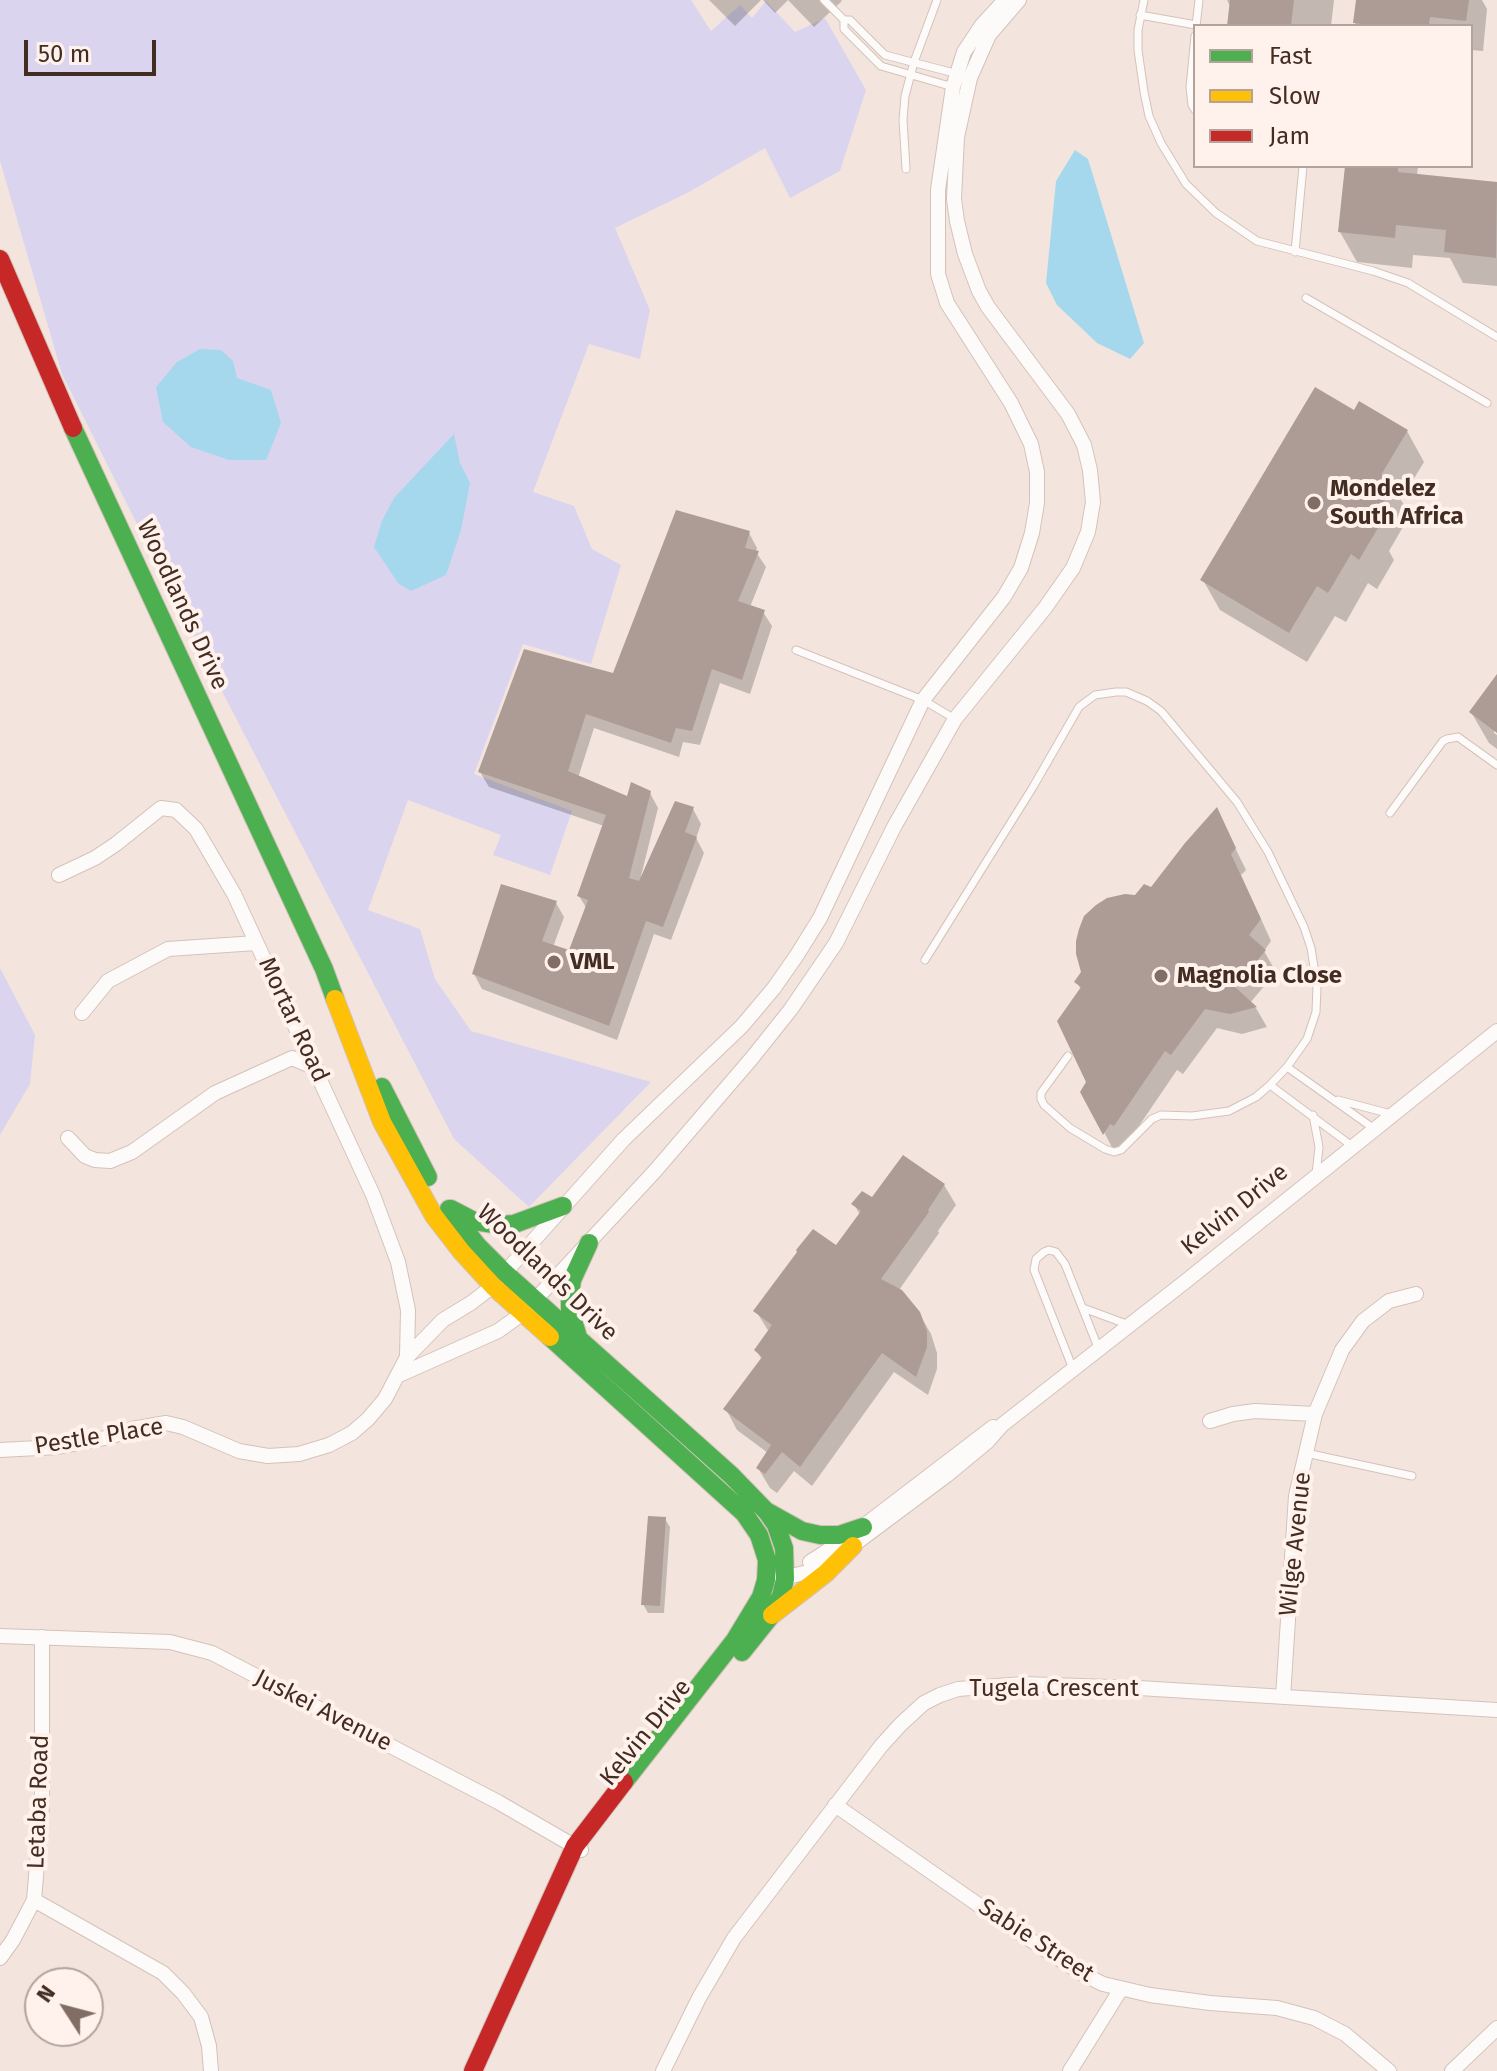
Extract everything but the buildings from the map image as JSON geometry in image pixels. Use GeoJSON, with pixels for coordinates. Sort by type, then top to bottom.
{"type":"FeatureCollection","features":[{"type":"Feature","properties":{"kind":"main road","name":"Woodlands Drive"},"geometry":{"type":"LineString","coordinates":[[0,259],[50,377],[324,969],[382,1122],[434,1216],[461,1251],[529,1307],[744,1513],[759,1535],[767,1560],[776,1575]]}},
{"type":"Feature","properties":{"kind":"main road","name":"Woodlands Drive"},"geometry":{"type":"LineString","coordinates":[[324,969],[344,1003],[428,1177],[499,1280]]}},
{"type":"Feature","properties":{"kind":"main road"},"geometry":{"type":"LineString","coordinates":[[447,1207],[474,1221],[500,1225],[514,1224],[563,1206]]}},
{"type":"Feature","properties":{"kind":"main road"},"geometry":{"type":"LineString","coordinates":[[579,1340],[570,1310],[570,1295],[572,1280],[589,1243]]}},
{"type":"Feature","properties":{"kind":"main road","name":"Woodlands Drive"},"geometry":{"type":"LineString","coordinates":[[529,1307],[579,1340],[721,1466],[767,1512],[781,1539],[776,1575]]}},
{"type":"Feature","properties":{"kind":"main road"},"geometry":{"type":"LineString","coordinates":[[767,1512],[811,1534],[839,1535],[863,1527]]}},
{"type":"Feature","properties":{"kind":"main road"},"geometry":{"type":"LineString","coordinates":[[770,1617],[826,1573],[853,1546]]}},
{"type":"Feature","properties":{"kind":"main road","name":"Kelvin Drive"},"geometry":{"type":"LineString","coordinates":[[580,1849],[770,1617],[781,1596],[776,1575]]}},
{"type":"Feature","properties":{"kind":"main road","name":"Kelvin Drive"},"geometry":{"type":"LineString","coordinates":[[473,2071],[543,1919],[580,1849],[735,1640],[776,1575]]}},
{"type":"Feature","properties":{"kind":"street"},"geometry":{"type":"LineString","coordinates":[[399,1375],[498,1331],[529,1307],[655,1171],[752,1058],[791,1009],[836,943],[894,827],[955,719],[1045,608],[1073,568],[1088,532],[1093,502],[1084,445],[1068,414],[988,307],[965,254],[957,221],[954,176],[964,52],[982,25],[1005,0]]}},
{"type":"Feature","properties":{"kind":"street"},"geometry":{"type":"LineString","coordinates":[[407,1357],[443,1320],[471,1303],[499,1280],[624,1139],[742,1026],[774,988],[820,918],[923,700],[1004,597],[1021,568],[1037,503],[1037,472],[1031,444],[1011,403],[947,303],[938,274],[938,190],[961,83],[989,35],[1019,0]]}},
{"type":"Feature","properties":{"kind":"street","name":"Mortar Road"},"geometry":{"type":"LineString","coordinates":[[59,875],[95,858],[158,810],[176,810],[196,829],[234,894],[316,1068],[373,1195],[398,1262],[408,1310],[407,1357],[399,1375]]}},
{"type":"Feature","properties":{"kind":"street"},"geometry":{"type":"LineString","coordinates":[[82,1013],[108,981],[168,949],[256,943]]}},
{"type":"Feature","properties":{"kind":"street","name":"Kelvin Drive"},"geometry":{"type":"LineString","coordinates":[[776,1575],[818,1568],[853,1546],[959,1465],[1002,1425],[1497,1031]]}},
{"type":"Feature","properties":{"kind":"street"},"geometry":{"type":"LineString","coordinates":[[68,1138],[85,1156],[110,1161],[132,1152],[215,1093],[292,1058],[316,1068]]}},
{"type":"Feature","properties":{"kind":"street","name":"Wilge Avenue"},"geometry":{"type":"LineString","coordinates":[[1283,1697],[1296,1496],[1315,1414],[1342,1350],[1363,1321],[1389,1301],[1416,1294]]}},
{"type":"Feature","properties":{"kind":"street","name":"Pestle Place"},"geometry":{"type":"LineString","coordinates":[[0,1450],[58,1447],[166,1423],[248,1453],[268,1456],[299,1454],[329,1445],[352,1433],[377,1409],[399,1375]]}},
{"type":"Feature","properties":{"kind":"street"},"geometry":{"type":"LineString","coordinates":[[1210,1421],[1255,1411],[1315,1414]]}},
{"type":"Feature","properties":{"kind":"street","name":"Kelvin Drive"},"geometry":{"type":"LineString","coordinates":[[776,1575],[820,1556],[863,1527],[983,1433],[1002,1425]]}},
{"type":"Feature","properties":{"kind":"street","name":"Juskei Avenue"},"geometry":{"type":"LineString","coordinates":[[0,1636],[170,1642],[212,1653],[498,1802],[580,1849]]}},
{"type":"Feature","properties":{"kind":"street","name":"Letaba Road"},"geometry":{"type":"LineString","coordinates":[[0,1958],[34,1900],[42,1805],[42,1637]]}},
{"type":"Feature","properties":{"kind":"street","name":"Tugela Crescent"},"geometry":{"type":"LineString","coordinates":[[663,2071],[699,1998],[734,1938],[901,1724],[924,1703],[940,1695],[958,1689],[1023,1684],[1497,1710]]}},
{"type":"Feature","properties":{"kind":"street","name":"Sabie Street"},"geometry":{"type":"LineString","coordinates":[[835,1805],[1003,1922],[1103,1984],[1210,2003],[1277,2008],[1314,2018],[1345,2034],[1389,2071]]}},
{"type":"Feature","properties":{"kind":"street"},"geometry":{"type":"LineString","coordinates":[[34,1900],[163,1973],[201,2017],[209,2046],[211,2071]]}},
{"type":"Feature","properties":{"kind":"street"},"geometry":{"type":"LineString","coordinates":[[1070,2071],[1121,1989]]}},
{"type":"Feature","properties":{"kind":"street"},"geometry":{"type":"LineString","coordinates":[[1452,2071],[1497,2028]]}},
{"type":"Feature","properties":{"kind":"lane"},"geometry":{"type":"LineString","coordinates":[[824,0],[844,20],[850,20],[885,55],[914,62],[961,83]]}},
{"type":"Feature","properties":{"kind":"lane"},"geometry":{"type":"LineString","coordinates":[[906,169],[905,96],[937,0]]}},
{"type":"Feature","properties":{"kind":"lane"},"geometry":{"type":"LineString","coordinates":[[1144,0],[1138,50],[1149,116],[1186,184],[1216,213],[1257,241],[1408,283],[1497,337]]}},
{"type":"Feature","properties":{"kind":"lane"},"geometry":{"type":"LineString","coordinates":[[1196,24],[1199,0]]}},
{"type":"Feature","properties":{"kind":"lane"},"geometry":{"type":"LineString","coordinates":[[1140,15],[1193,24]]}},
{"type":"Feature","properties":{"kind":"lane"},"geometry":{"type":"LineString","coordinates":[[844,20],[844,29],[881,66],[910,75],[961,83]]}},
{"type":"Feature","properties":{"kind":"lane"},"geometry":{"type":"LineString","coordinates":[[859,44],[867,37]]}},
{"type":"Feature","properties":{"kind":"lane"},"geometry":{"type":"LineString","coordinates":[[1193,56],[1190,87],[1193,107]]}},
{"type":"Feature","properties":{"kind":"lane"},"geometry":{"type":"LineString","coordinates":[[1295,252],[1303,168]]}},
{"type":"Feature","properties":{"kind":"lane"},"geometry":{"type":"LineString","coordinates":[[1306,298],[1487,403]]}},
{"type":"Feature","properties":{"kind":"lane"},"geometry":{"type":"LineString","coordinates":[[796,650],[923,700],[955,719]]}},
{"type":"Feature","properties":{"kind":"lane"},"geometry":{"type":"LineString","coordinates":[[925,960],[1079,707],[1095,695],[1116,692],[1126,692],[1147,701],[1161,711],[1237,802],[1268,852],[1311,948],[1317,986],[1316,1012],[1307,1039],[1287,1067],[1256,1097],[1229,1111],[1192,1116],[1161,1115],[1152,1119],[1121,1150],[1114,1152],[1070,1128],[1041,1099],[1046,1085],[1068,1056]]}},
{"type":"Feature","properties":{"kind":"lane"},"geometry":{"type":"LineString","coordinates":[[1390,813],[1447,739],[1458,737],[1497,765]]}},
{"type":"Feature","properties":{"kind":"lane"},"geometry":{"type":"LineString","coordinates":[[1287,1067],[1373,1128]]}},
{"type":"Feature","properties":{"kind":"lane"},"geometry":{"type":"LineString","coordinates":[[1270,1085],[1352,1146]]}},
{"type":"Feature","properties":{"kind":"lane"},"geometry":{"type":"LineString","coordinates":[[1336,1100],[1392,1114]]}},
{"type":"Feature","properties":{"kind":"lane"},"geometry":{"type":"LineString","coordinates":[[1313,1115],[1319,1147],[1315,1176]]}},
{"type":"Feature","properties":{"kind":"lane"},"geometry":{"type":"LineString","coordinates":[[1073,1369],[1034,1270],[1040,1255],[1049,1250],[1062,1259],[1099,1350]]}},
{"type":"Feature","properties":{"kind":"lane"},"geometry":{"type":"LineString","coordinates":[[1083,1308],[1130,1325]]}},
{"type":"Feature","properties":{"kind":"lane"},"geometry":{"type":"LineString","coordinates":[[1306,1453],[1412,1476]]}},
{"type":"Feature","properties":{"kind":"shaded area"},"geometry":{"type":"Polygon","coordinates":[[[0,0],[691,0],[711,31],[740,5],[752,18],[766,1],[795,32],[825,18],[866,90],[840,171],[790,198],[765,148],[689,192],[615,228],[650,310],[640,359],[589,344],[533,492],[574,506],[592,549],[621,565],[591,664],[523,644],[474,774],[572,811],[550,875],[493,855],[501,835],[408,800],[368,910],[420,929],[435,979],[471,1031],[651,1082],[529,1207],[454,1139],[182,614],[62,374],[0,161],[0,0]]]}},
{"type":"Feature","properties":{"kind":"shaded area"},"geometry":{"type":"Polygon","coordinates":[[[0,968],[35,1035],[30,1084],[0,1135],[0,968]]]}},
{"type":"Feature","properties":{"kind":"water"},"geometry":{"type":"Polygon","coordinates":[[[1075,150],[1088,159],[1144,343],[1130,359],[1097,343],[1057,305],[1046,283],[1056,181],[1075,150]]]}},
{"type":"Feature","properties":{"kind":"water"},"geometry":{"type":"Polygon","coordinates":[[[200,349],[221,350],[233,361],[237,378],[271,390],[281,423],[266,460],[229,460],[191,447],[163,422],[156,387],[177,362],[200,349]]]}},
{"type":"Feature","properties":{"kind":"water"},"geometry":{"type":"Polygon","coordinates":[[[454,434],[460,463],[470,483],[461,530],[446,575],[411,591],[398,583],[374,547],[382,521],[394,498],[454,434]]]}},
{"type":"Feature","properties":{"kind":"traffic: fast"},"geometry":{"type":"LineString","coordinates":[[73,428],[324,969],[335,999]]}},
{"type":"Feature","properties":{"kind":"traffic: fast"},"geometry":{"type":"LineString","coordinates":[[382,1087],[428,1177]]}},
{"type":"Feature","properties":{"kind":"traffic: fast"},"geometry":{"type":"LineString","coordinates":[[451,1209],[474,1221],[500,1225],[514,1224],[563,1206]]}},
{"type":"Feature","properties":{"kind":"traffic: fast"},"geometry":{"type":"LineString","coordinates":[[449,1209],[477,1245],[505,1273],[731,1475],[776,1525],[784,1548],[785,1579],[781,1596],[770,1617],[742,1652]]}},
{"type":"Feature","properties":{"kind":"traffic: fast"},"geometry":{"type":"LineString","coordinates":[[578,1337],[570,1310],[570,1295],[572,1280],[589,1243]]}},
{"type":"Feature","properties":{"kind":"traffic: fast"},"geometry":{"type":"LineString","coordinates":[[550,1337],[744,1513],[759,1535],[767,1560],[761,1597],[735,1640],[624,1782]]}},
{"type":"Feature","properties":{"kind":"traffic: fast"},"geometry":{"type":"LineString","coordinates":[[768,1512],[802,1531],[820,1535],[839,1535],[863,1527]]}},
{"type":"Feature","properties":{"kind":"traffic: slow"},"geometry":{"type":"LineString","coordinates":[[335,999],[382,1122],[434,1216],[493,1286],[550,1337]]}},
{"type":"Feature","properties":{"kind":"traffic: slow"},"geometry":{"type":"LineString","coordinates":[[772,1615],[826,1573],[853,1546]]}},
{"type":"Feature","properties":{"kind":"traffic: jam"},"geometry":{"type":"LineString","coordinates":[[0,259],[73,428]]}},
{"type":"Feature","properties":{"kind":"traffic: jam"},"geometry":{"type":"LineString","coordinates":[[473,2071],[575,1846],[624,1782]]}},
{"type":"Feature","properties":{"kind":"place","name":"Mondelez South Africa"},"geometry":{"type":"Point","coordinates":[1314,503]}},
{"type":"Feature","properties":{"kind":"place","name":"VML"},"geometry":{"type":"Point","coordinates":[554,962]}},
{"type":"Feature","properties":{"kind":"place","name":"Magnolia Close"},"geometry":{"type":"Point","coordinates":[1161,976]}}]}
